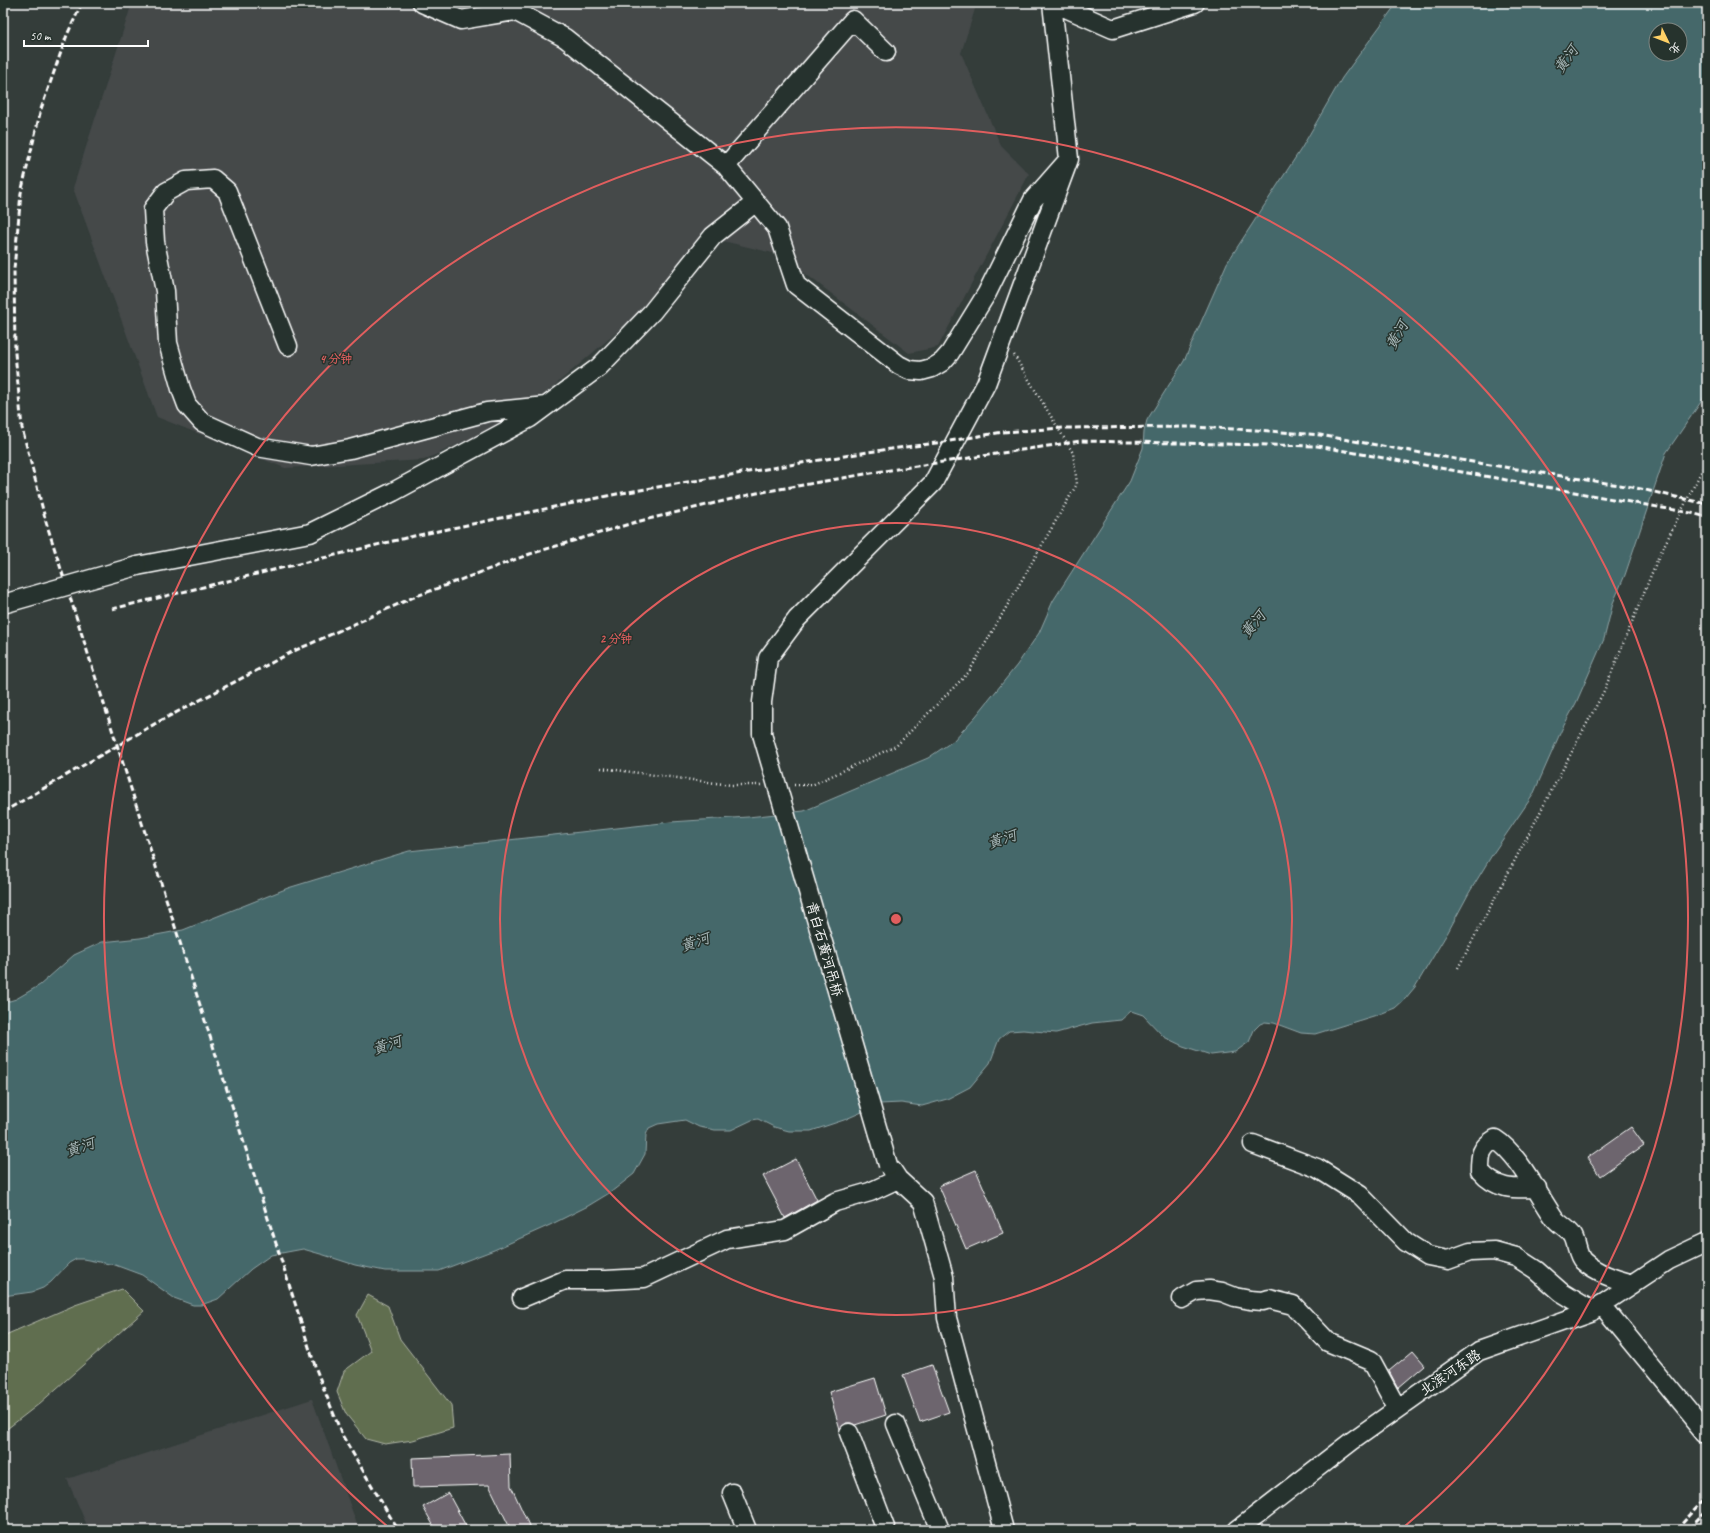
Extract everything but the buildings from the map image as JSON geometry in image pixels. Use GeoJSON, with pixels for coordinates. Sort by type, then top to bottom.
{"type":"FeatureCollection","features":[{"type":"Feature","properties":{"kind":"street"},"geometry":{"type":"LineString","coordinates":[[422,3],[461,20],[515,11],[565,38],[726,166],[777,228],[796,285],[899,364],[909,370],[921,371],[932,368],[942,362],[950,353],[987,293],[1033,200],[1069,159],[1053,3],[1077,8],[1113,29],[1195,3]]}},
{"type":"Feature","properties":{"kind":"street"},"geometry":{"type":"LineString","coordinates":[[726,166],[853,20],[886,52]]}},
{"type":"Feature","properties":{"kind":"street","name":"青白石黄河吊桥"},"geometry":{"type":"LineString","coordinates":[[893,1172],[762,734],[762,702],[768,658],[797,619],[933,484],[986,384],[1069,159]]}},
{"type":"Feature","properties":{"kind":"street"},"geometry":{"type":"LineString","coordinates":[[288,346],[227,191],[214,179],[186,181],[166,192],[153,210],[155,242],[165,291],[168,343],[187,405],[202,422],[257,447],[310,456],[350,449],[487,412],[546,406]]}},
{"type":"Feature","properties":{"kind":"street"},"geometry":{"type":"LineString","coordinates":[[3,604],[137,566],[310,533],[392,492],[530,418],[599,367],[652,312],[713,236],[756,202]]}},
{"type":"Feature","properties":{"kind":"street"},"geometry":{"type":"LineString","coordinates":[[1253,1144],[1317,1168],[1360,1195],[1406,1242],[1428,1256],[1448,1260],[1470,1252],[1494,1251],[1516,1257],[1536,1270],[1561,1292],[1596,1308],[1707,1434]]}},
{"type":"Feature","properties":{"kind":"street"},"geometry":{"type":"LineString","coordinates":[[522,1298],[566,1280],[644,1278],[727,1239],[785,1230],[836,1202],[870,1192],[893,1172],[923,1202],[944,1277],[947,1318],[1004,1530]]}},
{"type":"Feature","properties":{"kind":"street"},"geometry":{"type":"LineString","coordinates":[[1537,1188],[1556,1220],[1572,1235],[1582,1260],[1595,1270],[1632,1284]]}},
{"type":"Feature","properties":{"kind":"street","name":"北滨河东路"},"geometry":{"type":"LineString","coordinates":[[1237,1530],[1352,1440],[1479,1351],[1596,1308],[1669,1260],[1707,1242]]}},
{"type":"Feature","properties":{"kind":"street"},"geometry":{"type":"LineString","coordinates":[[1182,1299],[1196,1291],[1209,1290],[1250,1300],[1263,1301],[1269,1299],[1293,1305],[1328,1342],[1371,1360],[1397,1408]]}},
{"type":"Feature","properties":{"kind":"street"},"geometry":{"type":"LineString","coordinates":[[896,1424],[940,1530]]}},
{"type":"Feature","properties":{"kind":"street"},"geometry":{"type":"LineString","coordinates":[[849,1433],[886,1530]]}},
{"type":"Feature","properties":{"kind":"street"},"geometry":{"type":"LineString","coordinates":[[732,1493],[747,1530]]}},
{"type":"Feature","properties":{"kind":"path"},"geometry":{"type":"LineString","coordinates":[[790,785],[812,785],[896,746],[969,672],[1077,484],[1073,453],[1004,338]]}},
{"type":"Feature","properties":{"kind":"path"},"geometry":{"type":"LineString","coordinates":[[1458,968],[1604,692],[1658,558],[1707,460]]}},
{"type":"Feature","properties":{"kind":"path"},"geometry":{"type":"LineString","coordinates":[[601,768],[731,785],[768,785]]}},
{"type":"Feature","properties":{"kind":"shaded area"},"geometry":{"type":"Polygon","coordinates":[[[132,3],[977,3],[961,53],[1001,146],[1029,174],[938,347],[909,353],[781,255],[723,241],[519,416],[424,460],[285,468],[157,417],[73,188],[132,3]]]}},
{"type":"Feature","properties":{"kind":"shaded area"},"geometry":{"type":"Polygon","coordinates":[[[312,1399],[359,1530],[89,1530],[67,1479],[312,1399]]]}},
{"type":"Feature","properties":{"kind":"green space"},"geometry":{"type":"Polygon","coordinates":[[[122,1289],[144,1311],[39,1404],[3,1432],[3,1336],[75,1305],[122,1289]]]}},
{"type":"Feature","properties":{"kind":"green space"},"geometry":{"type":"Polygon","coordinates":[[[368,1295],[388,1306],[400,1339],[451,1405],[453,1428],[413,1440],[385,1444],[366,1439],[346,1414],[337,1392],[344,1371],[371,1351],[357,1315],[368,1295]]]}},
{"type":"Feature","properties":{"kind":"water","name":"黄河"},"geometry":{"type":"Polygon","coordinates":[[[1397,3],[1707,3],[1707,393],[1666,453],[1625,575],[1613,603],[1604,639],[1533,795],[1492,855],[1415,987],[1395,1008],[1315,1034],[1301,1033],[1274,1023],[1265,1022],[1260,1024],[1254,1030],[1249,1042],[1235,1052],[1211,1055],[1183,1046],[1164,1037],[1143,1015],[1131,1011],[1121,1020],[1092,1023],[1056,1033],[1023,1030],[1009,1031],[999,1039],[990,1063],[970,1087],[947,1099],[922,1106],[901,1103],[880,1104],[844,1120],[811,1131],[789,1131],[774,1127],[758,1119],[752,1120],[731,1130],[715,1130],[699,1127],[685,1120],[658,1124],[649,1128],[646,1135],[645,1154],[634,1174],[611,1192],[588,1206],[550,1225],[494,1250],[439,1271],[385,1271],[355,1265],[303,1249],[271,1255],[251,1269],[218,1299],[201,1305],[193,1305],[174,1298],[142,1275],[115,1265],[76,1259],[69,1263],[51,1282],[43,1288],[32,1292],[3,1296],[3,1003],[16,999],[40,985],[74,955],[102,942],[140,938],[183,930],[288,888],[409,851],[671,822],[748,817],[804,811],[928,758],[953,741],[976,716],[1017,665],[1039,633],[1053,601],[1130,481],[1143,448],[1144,432],[1147,420],[1184,361],[1227,263],[1301,149],[1342,78],[1397,3]]]}},
{"type":"Feature","properties":{"kind":"railway"},"geometry":{"type":"LineString","coordinates":[[82,3],[67,35],[41,109],[21,193],[14,269],[15,353],[22,428],[46,522],[316,1369],[342,1435],[398,1530]]}},
{"type":"Feature","properties":{"kind":"railway"},"geometry":{"type":"LineString","coordinates":[[112,609],[414,536],[622,493],[868,452],[944,442],[1003,432],[1063,428],[1192,427],[1320,435],[1478,463],[1632,487],[1707,504]]}},
{"type":"Feature","properties":{"kind":"railway"},"geometry":{"type":"LineString","coordinates":[[3,812],[158,722],[292,652],[414,597],[530,554],[636,522],[757,493],[877,472],[1081,441],[1317,446],[1707,517]]}},
{"type":"Feature","properties":{"kind":"railway"},"geometry":{"type":"LineString","coordinates":[[1677,1530],[1707,1498]]}},
{"type":"Feature","properties":{"kind":"railway"},"geometry":{"type":"LineString","coordinates":[[1690,1530],[1707,1513]]}}]}
